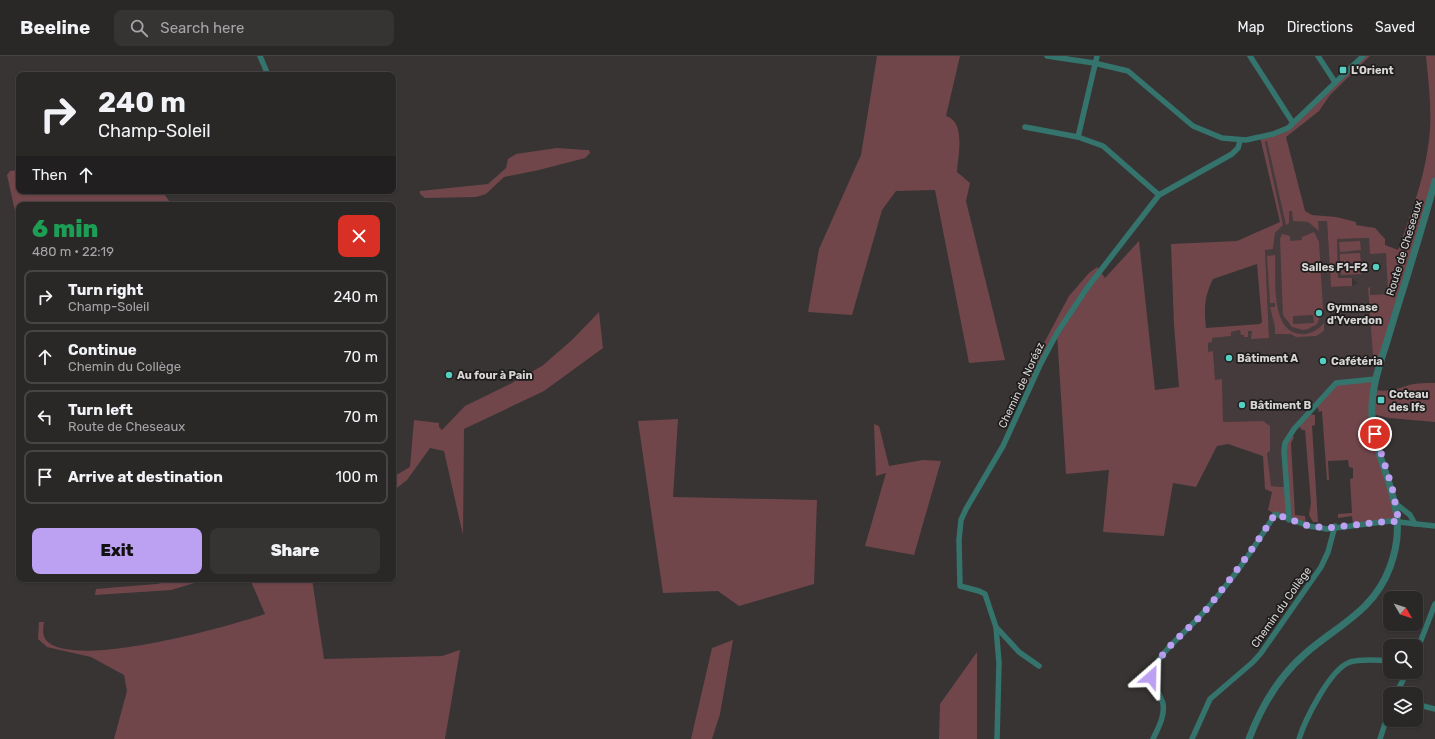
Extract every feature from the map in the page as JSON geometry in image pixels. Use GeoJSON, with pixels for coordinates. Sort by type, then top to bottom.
{"type":"FeatureCollection","features":[{"type":"Feature","properties":{"kind":"street"},"geometry":{"type":"LineString","coordinates":[[260,56],[267,72]]}},
{"type":"Feature","properties":{"kind":"street"},"geometry":{"type":"LineString","coordinates":[[1047,56],[1094,63],[1128,71],[1198,129],[1222,138],[1240,141],[1273,134],[1294,124],[1362,56]]}},
{"type":"Feature","properties":{"kind":"street"},"geometry":{"type":"LineString","coordinates":[[1078,137],[1094,63],[1097,56]]}},
{"type":"Feature","properties":{"kind":"street"},"geometry":{"type":"LineString","coordinates":[[1250,56],[1294,124]]}},
{"type":"Feature","properties":{"kind":"street"},"geometry":{"type":"LineString","coordinates":[[1318,56],[1335,82]]}},
{"type":"Feature","properties":{"kind":"street"},"geometry":{"type":"LineString","coordinates":[[1025,127],[1078,137],[1103,146],[1159,195]]}},
{"type":"Feature","properties":{"kind":"street","name":"Chemin de Noréaz"},"geometry":{"type":"LineString","coordinates":[[1039,666],[1019,652],[996,627],[986,594],[960,586],[958,540],[961,520],[1003,446],[1040,365],[1057,334],[1087,288],[1159,195],[1232,154],[1238,148],[1240,141]]}},
{"type":"Feature","properties":{"kind":"street","name":"Route de Cheseaux"},"geometry":{"type":"LineString","coordinates":[[1249,739],[1264,706],[1288,671],[1306,652],[1354,618],[1376,594],[1393,560],[1399,522],[1373,424],[1372,404],[1376,379],[1435,180]]}},
{"type":"Feature","properties":{"kind":"street"},"geometry":{"type":"LineString","coordinates":[[1289,520],[1284,451],[1288,437],[1336,383],[1376,379]]}},
{"type":"Feature","properties":{"kind":"street"},"geometry":{"type":"LineString","coordinates":[[1395,503],[1410,515],[1416,524]]}},
{"type":"Feature","properties":{"kind":"street"},"geometry":{"type":"LineString","coordinates":[[1153,739],[1161,722],[1163,712],[1163,704],[1152,681],[1155,665],[1203,614],[1232,577],[1275,514],[1289,520],[1327,528],[1336,526],[1399,522],[1435,526]]}},
{"type":"Feature","properties":{"kind":"street","name":"Chemin du Collège"},"geometry":{"type":"LineString","coordinates":[[1192,739],[1210,699],[1253,662],[1261,653],[1321,567],[1328,552],[1336,526]]}},
{"type":"Feature","properties":{"kind":"street"},"geometry":{"type":"LineString","coordinates":[[1422,639],[1435,604]]}},
{"type":"Feature","properties":{"kind":"street"},"geometry":{"type":"LineString","coordinates":[[996,627],[998,663],[998,739]]}},
{"type":"Feature","properties":{"kind":"street"},"geometry":{"type":"LineString","coordinates":[[1299,739],[1316,700],[1343,666],[1351,662],[1383,661]]}},
{"type":"Feature","properties":{"kind":"street"},"geometry":{"type":"LineString","coordinates":[[1423,706],[1435,709]]}},
{"type":"Feature","properties":{"kind":"street"},"geometry":{"type":"LineString","coordinates":[[1380,739],[1384,727]]}},
{"type":"Feature","properties":{"kind":"shaded area"},"geometry":{"type":"Polygon","coordinates":[[[877,56],[960,56],[946,116],[952,119],[959,132],[957,172],[970,183],[966,201],[1005,360],[969,363],[935,190],[896,191],[882,210],[852,315],[808,312],[819,249],[861,155],[877,56]]]}},
{"type":"Feature","properties":{"kind":"shaded area"},"geometry":{"type":"Polygon","coordinates":[[[1363,56],[1370,56],[1330,95],[1319,111],[1286,137],[1305,211],[1312,215],[1336,217],[1356,222],[1356,225],[1375,228],[1385,239],[1385,245],[1398,250],[1416,199],[1426,160],[1430,113],[1426,56],[1435,56],[1435,181],[1380,359],[1355,361],[1353,358],[1373,357],[1368,288],[1370,287],[1370,295],[1388,294],[1386,253],[1370,254],[1369,238],[1337,239],[1338,278],[1352,278],[1352,286],[1331,287],[1327,221],[1318,221],[1319,231],[1308,222],[1293,221],[1292,211],[1289,211],[1289,223],[1286,225],[1267,141],[1265,142],[1283,225],[1275,233],[1273,249],[1265,250],[1269,338],[1251,339],[1252,331],[1248,331],[1248,337],[1244,337],[1244,335],[1241,335],[1240,330],[1231,332],[1231,336],[1212,338],[1212,342],[1208,343],[1208,352],[1213,351],[1215,380],[1222,379],[1223,422],[1263,421],[1270,426],[1270,451],[1267,453],[1271,486],[1287,486],[1284,451],[1290,434],[1294,437],[1291,443],[1295,515],[1305,516],[1306,524],[1275,514],[1268,510],[1272,492],[1265,489],[1263,456],[1228,444],[1217,446],[1196,487],[1173,483],[1164,536],[1103,532],[1109,470],[1066,474],[1057,334],[1020,413],[1031,367],[1069,296],[1089,273],[1097,267],[1105,278],[1139,241],[1155,390],[1179,387],[1174,325],[1171,244],[1237,241],[1280,222],[1260,137],[1288,128],[1363,56]],[[1257,264],[1213,279],[1205,303],[1206,328],[1260,324],[1262,322],[1257,264]]]}},
{"type":"Feature","properties":{"kind":"shaded area","name":"Gymnase d'Yverdon"},"geometry":{"type":"Polygon","coordinates":[[[1268,141],[1286,224],[1289,223],[1288,211],[1292,211],[1300,221],[1308,222],[1318,230],[1318,221],[1327,221],[1331,287],[1352,286],[1358,283],[1352,278],[1338,279],[1337,239],[1369,238],[1386,253],[1388,294],[1370,295],[1370,288],[1368,288],[1373,357],[1353,358],[1380,359],[1376,379],[1340,382],[1288,437],[1287,486],[1281,487],[1271,486],[1267,453],[1270,451],[1269,433],[1271,433],[1262,421],[1223,422],[1222,380],[1215,380],[1213,352],[1208,352],[1208,343],[1212,342],[1212,338],[1231,336],[1231,332],[1240,330],[1245,337],[1248,337],[1248,331],[1253,330],[1269,338],[1265,250],[1273,249],[1275,233],[1283,225],[1265,142],[1268,141]]]}},
{"type":"Feature","properties":{"kind":"shaded area"},"geometry":{"type":"Polygon","coordinates":[[[557,148],[589,150],[590,153],[585,158],[504,177],[486,194],[476,197],[425,198],[420,194],[420,191],[488,184],[506,168],[508,159],[516,154],[557,148]]]}},
{"type":"Feature","properties":{"kind":"shaded area"},"geometry":{"type":"Polygon","coordinates":[[[16,170],[16,194],[164,194],[170,202],[16,202],[16,220],[7,175],[10,171],[16,170]]]}},
{"type":"Feature","properties":{"kind":"shaded area"},"geometry":{"type":"Polygon","coordinates":[[[1314,232],[1319,242],[1323,310],[1317,324],[1303,330],[1292,327],[1283,315],[1280,239],[1282,234],[1290,236],[1290,241],[1302,240],[1302,237],[1314,232]],[[1313,315],[1293,316],[1293,324],[1314,323],[1313,315]]]}},
{"type":"Feature","properties":{"kind":"shaded area"},"geometry":{"type":"Polygon","coordinates":[[[1360,241],[1361,250],[1340,252],[1339,242],[1360,241]]]}},
{"type":"Feature","properties":{"kind":"shaded area"},"geometry":{"type":"Polygon","coordinates":[[[1360,253],[1361,262],[1340,264],[1340,254],[1360,253]]]}},
{"type":"Feature","properties":{"kind":"shaded area"},"geometry":{"type":"Polygon","coordinates":[[[1275,255],[1275,289],[1279,314],[1284,324],[1290,331],[1300,334],[1307,334],[1314,332],[1324,323],[1324,331],[1316,336],[1296,337],[1291,334],[1275,334],[1275,327],[1270,307],[1275,307],[1275,303],[1270,303],[1267,256],[1275,255]]]}},
{"type":"Feature","properties":{"kind":"shaded area"},"geometry":{"type":"Polygon","coordinates":[[[1361,265],[1362,274],[1341,275],[1340,266],[1361,265]]]}},
{"type":"Feature","properties":{"kind":"shaded area"},"geometry":{"type":"Polygon","coordinates":[[[599,312],[603,348],[544,391],[464,429],[463,535],[444,451],[430,448],[407,480],[396,489],[396,475],[410,467],[414,420],[439,423],[439,427],[442,430],[465,406],[512,383],[542,366],[572,340],[599,312]]]}},
{"type":"Feature","properties":{"kind":"shaded area"},"geometry":{"type":"Polygon","coordinates":[[[1376,379],[1375,390],[1380,391],[1392,390],[1415,384],[1435,383],[1435,422],[1389,418],[1372,414],[1399,522],[1353,525],[1352,516],[1338,518],[1338,514],[1352,513],[1350,479],[1353,478],[1353,468],[1349,467],[1348,460],[1328,461],[1329,480],[1327,480],[1322,411],[1319,412],[1317,405],[1336,383],[1376,379]]]}},
{"type":"Feature","properties":{"kind":"shaded area"},"geometry":{"type":"Polygon","coordinates":[[[1309,414],[1315,415],[1315,425],[1312,426],[1318,522],[1313,522],[1309,515],[1311,503],[1305,430],[1302,430],[1298,425],[1309,414]]]}},
{"type":"Feature","properties":{"kind":"shaded area"},"geometry":{"type":"Polygon","coordinates":[[[678,419],[673,497],[817,500],[814,584],[739,606],[718,591],[663,593],[638,421],[678,419]]]}},
{"type":"Feature","properties":{"kind":"shaded area"},"geometry":{"type":"Polygon","coordinates":[[[874,424],[879,426],[889,466],[923,460],[941,461],[914,555],[865,546],[886,473],[876,476],[874,424]]]}},
{"type":"Feature","properties":{"kind":"shaded area"},"geometry":{"type":"Polygon","coordinates":[[[167,582],[198,582],[171,590],[95,595],[96,589],[167,582]]]}},
{"type":"Feature","properties":{"kind":"shaded area"},"geometry":{"type":"Polygon","coordinates":[[[251,582],[312,582],[324,659],[442,656],[460,650],[445,739],[114,739],[127,691],[124,675],[91,657],[47,647],[38,639],[39,622],[44,622],[43,634],[46,640],[61,648],[86,651],[117,649],[187,636],[265,614],[251,582]]]}},
{"type":"Feature","properties":{"kind":"shaded area"},"geometry":{"type":"Polygon","coordinates":[[[733,640],[720,714],[712,739],[691,739],[712,648],[733,640]]]}},
{"type":"Feature","properties":{"kind":"shaded area"},"geometry":{"type":"Polygon","coordinates":[[[977,652],[977,739],[939,739],[940,704],[977,652]]]}},
{"type":"Feature","properties":{"kind":"place","name":"L'Orient"},"geometry":{"type":"Point","coordinates":[1343,70]}},
{"type":"Feature","properties":{"kind":"place","name":"Salles F1-F2"},"geometry":{"type":"Point","coordinates":[1376,267]}},
{"type":"Feature","properties":{"kind":"place","name":"Gymnase d'Yverdon"},"geometry":{"type":"Point","coordinates":[1319,313]}},
{"type":"Feature","properties":{"kind":"place","name":"Bâtiment A"},"geometry":{"type":"Point","coordinates":[1229,358]}},
{"type":"Feature","properties":{"kind":"place","name":"Cafétéria"},"geometry":{"type":"Point","coordinates":[1323,361]}},
{"type":"Feature","properties":{"kind":"place","name":"Au four à Pain"},"geometry":{"type":"Point","coordinates":[449,375]}},
{"type":"Feature","properties":{"kind":"place","name":"Coteau des Ifs"},"geometry":{"type":"Point","coordinates":[1381,400]}},
{"type":"Feature","properties":{"kind":"place","name":"Bâtiment B"},"geometry":{"type":"Point","coordinates":[1242,405]}},
{"type":"Feature","properties":{"kind":"route"},"geometry":{"type":"LineString","coordinates":[[1151,677],[1155,665],[1159,659],[1205,612],[1242,564],[1275,514],[1309,526],[1327,528],[1390,521],[1399,522],[1392,487],[1375,434]]}}]}
